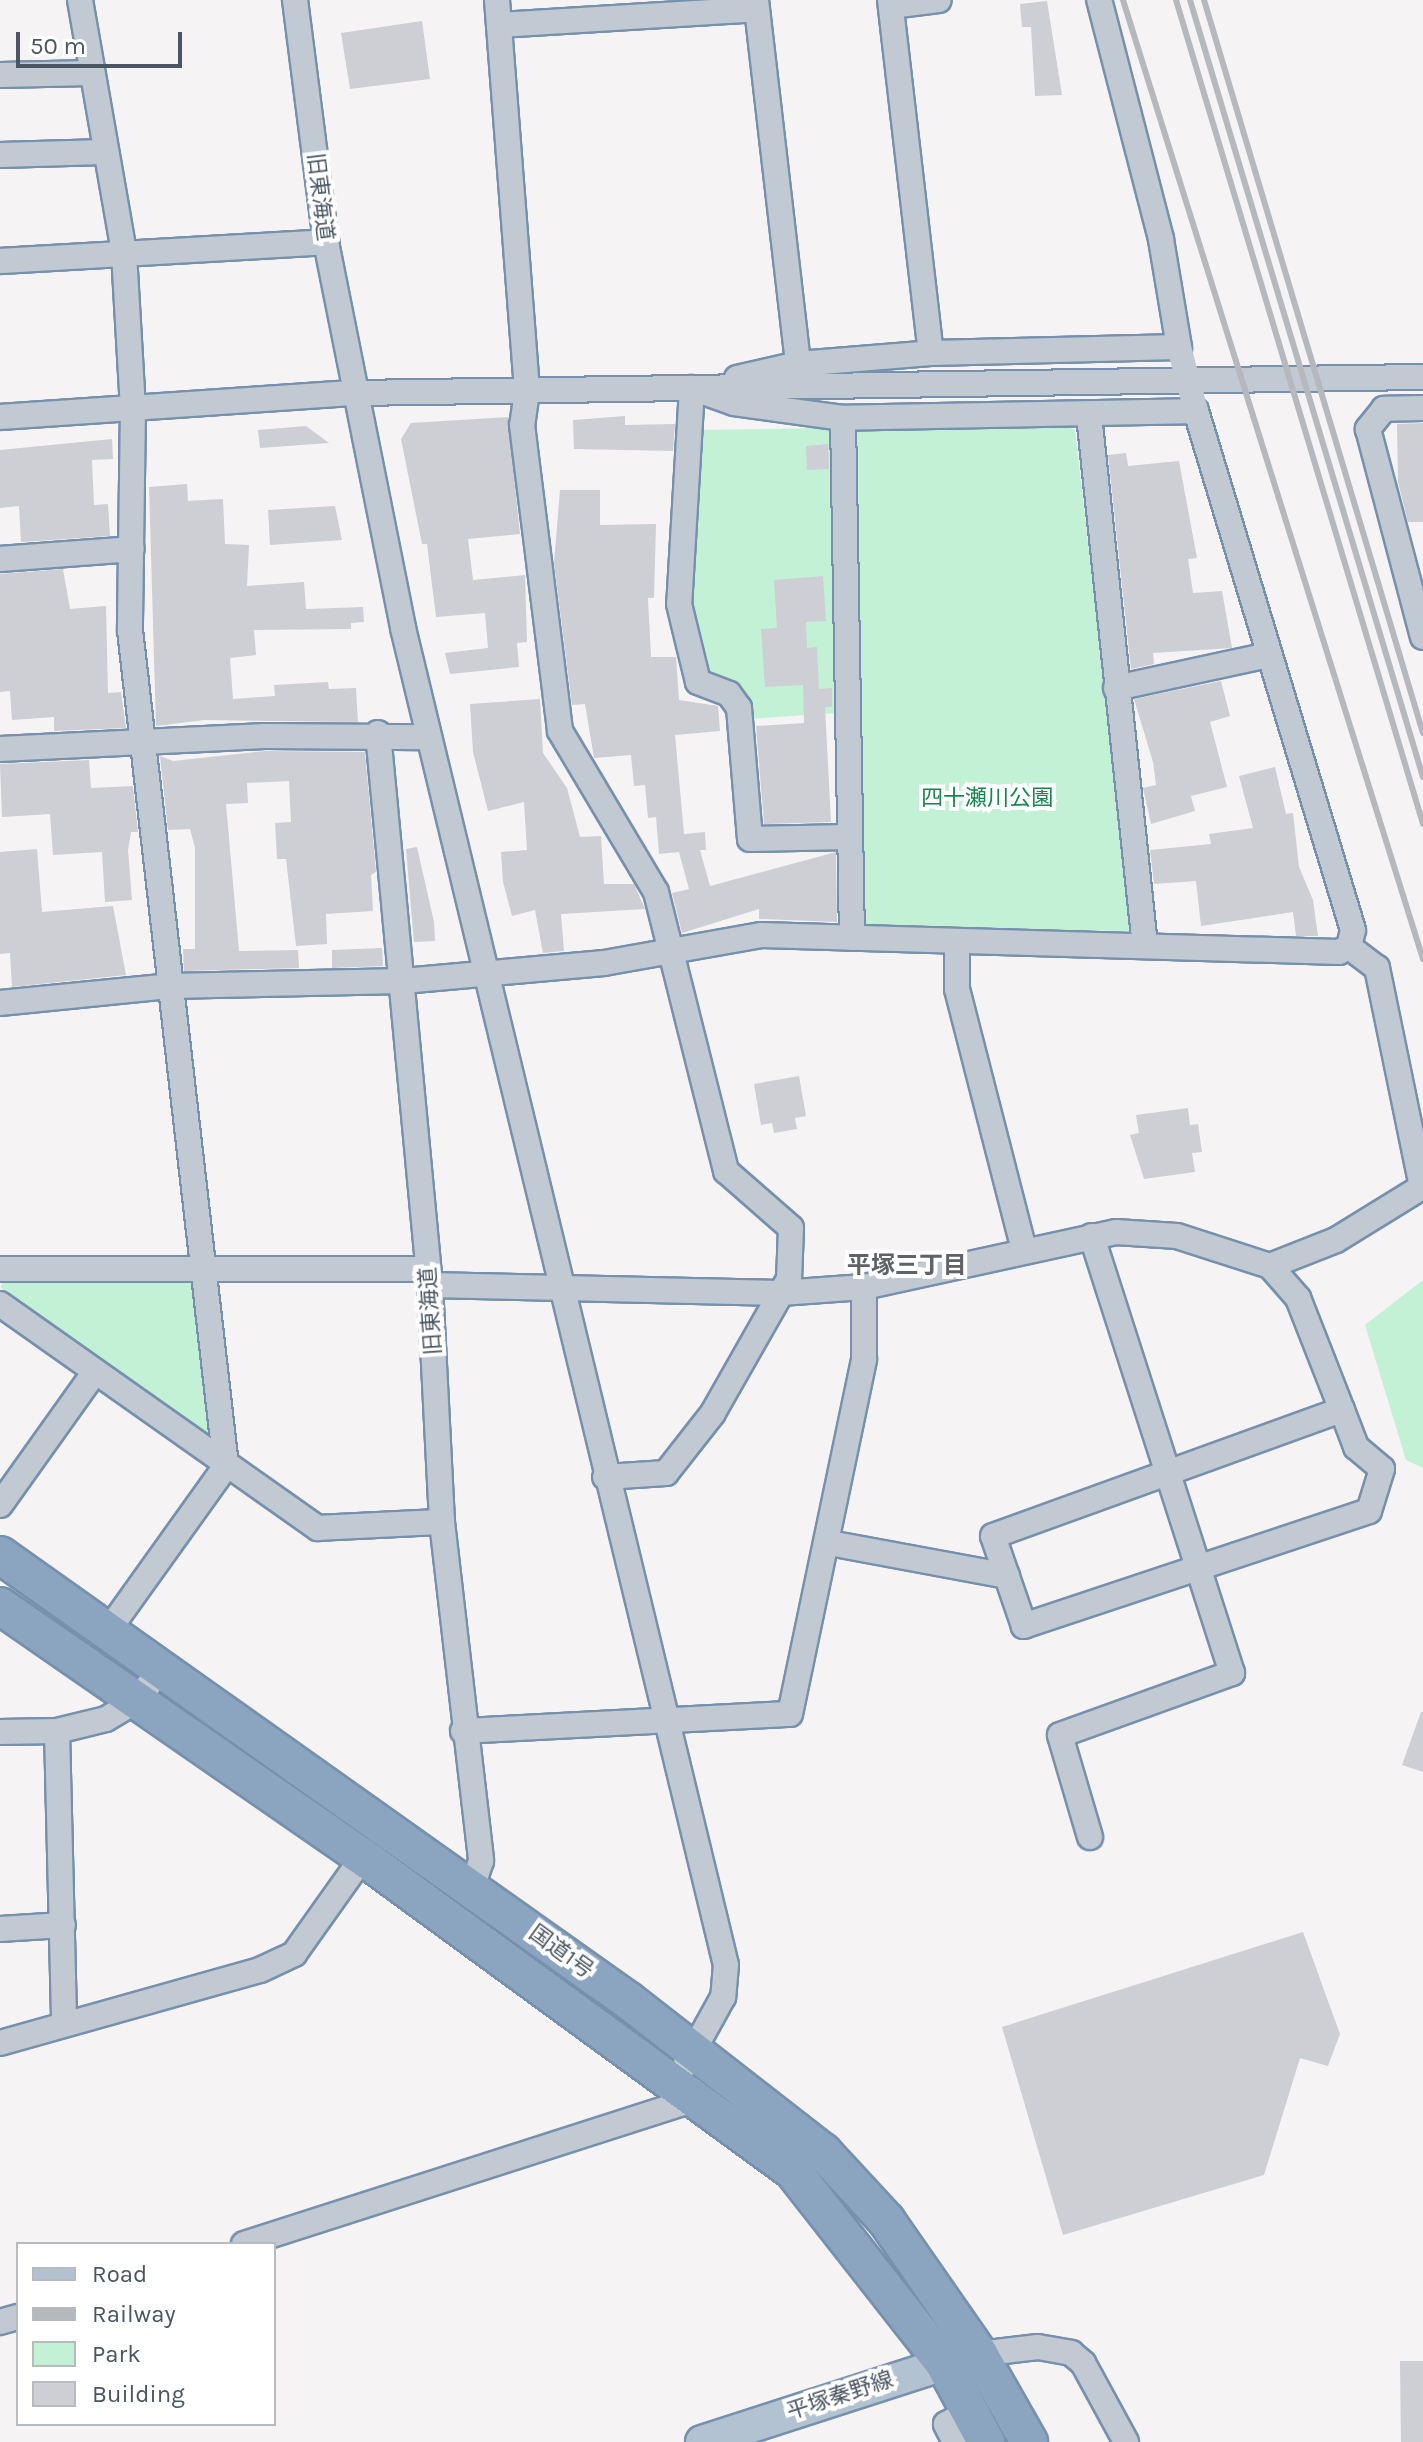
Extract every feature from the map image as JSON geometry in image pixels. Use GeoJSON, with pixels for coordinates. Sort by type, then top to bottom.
{"type":"FeatureCollection","features":[{"type":"Feature","properties":{"kind":"highway","name":"国道1号"},"geometry":{"type":"LineString","coordinates":[[0,1555],[472,1887],[696,2050],[823,2152],[886,2220],[979,2354],[1029,2442]]}},
{"type":"Feature","properties":{"kind":"highway","name":"国道1号"},"geometry":{"type":"LineString","coordinates":[[0,1606],[363,1857],[793,2171],[943,2362],[970,2432]]}},
{"type":"Feature","properties":{"kind":"main road","name":"平塚秦野線"},"geometry":{"type":"LineString","coordinates":[[702,2442],[943,2362],[979,2354]]}},
{"type":"Feature","properties":{"kind":"street"},"geometry":{"type":"LineString","coordinates":[[80,0],[124,253],[133,407],[130,630],[140,743],[226,1466],[107,1632]]}},
{"type":"Feature","properties":{"kind":"street","name":"旧東海道"},"geometry":{"type":"LineString","coordinates":[[295,0],[326,242],[354,393],[428,737],[663,1721],[726,1965],[723,1997],[696,2050],[685,2090]]}},
{"type":"Feature","properties":{"kind":"street"},"geometry":{"type":"LineString","coordinates":[[497,0],[527,391],[522,425],[560,731],[656,892],[726,1171],[791,1228],[789,1279],[713,1413],[666,1473],[605,1477]]}},
{"type":"Feature","properties":{"kind":"street"},"geometry":{"type":"LineString","coordinates":[[931,353],[891,3],[939,0]]}},
{"type":"Feature","properties":{"kind":"street"},"geometry":{"type":"LineString","coordinates":[[1099,0],[1161,239],[1179,347],[1196,411],[1351,939],[1377,968],[1422,1187],[1336,1240],[1270,1266]]}},
{"type":"Feature","properties":{"kind":"street"},"geometry":{"type":"LineString","coordinates":[[499,25],[756,5],[799,376]]}},
{"type":"Feature","properties":{"kind":"street"},"geometry":{"type":"LineString","coordinates":[[0,75],[92,73]]}},
{"type":"Feature","properties":{"kind":"street"},"geometry":{"type":"LineString","coordinates":[[0,155],[105,152]]}},
{"type":"Feature","properties":{"kind":"street"},"geometry":{"type":"LineString","coordinates":[[0,261],[326,242]]}},
{"type":"Feature","properties":{"kind":"street"},"geometry":{"type":"LineString","coordinates":[[0,417],[354,393],[692,388],[799,376],[931,353],[1179,347]]}},
{"type":"Feature","properties":{"kind":"street"},"geometry":{"type":"LineString","coordinates":[[799,376],[1423,377]]}},
{"type":"Feature","properties":{"kind":"street"},"geometry":{"type":"LineString","coordinates":[[692,388],[734,403],[843,418],[1196,411]]}},
{"type":"Feature","properties":{"kind":"street"},"geometry":{"type":"LineString","coordinates":[[692,388],[679,604],[698,682],[729,694],[739,708],[750,839],[849,837]]}},
{"type":"Feature","properties":{"kind":"street"},"geometry":{"type":"LineString","coordinates":[[1423,408],[1384,409],[1368,429],[1423,637]]}},
{"type":"Feature","properties":{"kind":"street"},"geometry":{"type":"LineString","coordinates":[[1089,415],[1145,946]]}},
{"type":"Feature","properties":{"kind":"street"},"geometry":{"type":"LineString","coordinates":[[843,418],[852,938]]}},
{"type":"Feature","properties":{"kind":"street"},"geometry":{"type":"LineString","coordinates":[[0,559],[132,549]]}},
{"type":"Feature","properties":{"kind":"street"},"geometry":{"type":"LineString","coordinates":[[1116,688],[1269,655]]}},
{"type":"Feature","properties":{"kind":"street"},"geometry":{"type":"LineString","coordinates":[[0,749],[378,733],[428,737]]}},
{"type":"Feature","properties":{"kind":"street","name":"旧東海道"},"geometry":{"type":"LineString","coordinates":[[378,733],[429,1277],[442,1522],[463,1731],[481,1864],[472,1887]]}},
{"type":"Feature","properties":{"kind":"street"},"geometry":{"type":"LineString","coordinates":[[0,1003],[169,986],[403,981],[604,963],[669,947],[761,935],[1339,952],[1351,939]]}},
{"type":"Feature","properties":{"kind":"street"},"geometry":{"type":"LineString","coordinates":[[957,941],[957,989],[1024,1250]]}},
{"type":"Feature","properties":{"kind":"street"},"geometry":{"type":"LineString","coordinates":[[1090,1837],[1060,1735],[1232,1673],[1092,1236]]}},
{"type":"Feature","properties":{"kind":"street"},"geometry":{"type":"LineString","coordinates":[[0,1269],[429,1277],[559,1286],[781,1293],[864,1287],[1092,1236],[1177,1236],[1270,1266],[1298,1298],[1342,1410],[1356,1447],[1382,1469],[1369,1511],[1200,1570],[1024,1626],[993,1536],[1170,1476],[1342,1410]]}},
{"type":"Feature","properties":{"kind":"street"},"geometry":{"type":"LineString","coordinates":[[463,1731],[790,1714],[829,1543],[864,1359],[864,1287]]}},
{"type":"Feature","properties":{"kind":"street"},"geometry":{"type":"LineString","coordinates":[[0,1304],[318,1528],[442,1522]]}},
{"type":"Feature","properties":{"kind":"street"},"geometry":{"type":"LineString","coordinates":[[0,1505],[95,1372]]}},
{"type":"Feature","properties":{"kind":"street"},"geometry":{"type":"LineString","coordinates":[[829,1543],[1007,1576]]}},
{"type":"Feature","properties":{"kind":"street"},"geometry":{"type":"LineString","coordinates":[[0,1732],[57,1731],[106,1719],[136,1701],[160,1670]]}},
{"type":"Feature","properties":{"kind":"street"},"geometry":{"type":"LineString","coordinates":[[57,1731],[64,2021]]}},
{"type":"Feature","properties":{"kind":"street"},"geometry":{"type":"LineString","coordinates":[[0,2043],[64,2021],[247,1974],[294,1954],[363,1857]]}},
{"type":"Feature","properties":{"kind":"street"},"geometry":{"type":"LineString","coordinates":[[0,1929],[63,1925]]}},
{"type":"Feature","properties":{"kind":"street"},"geometry":{"type":"LineString","coordinates":[[250,2242],[685,2090]]}},
{"type":"Feature","properties":{"kind":"street"},"geometry":{"type":"LineString","coordinates":[[979,2354],[1038,2347],[1071,2353],[1083,2363],[1126,2442]]}},
{"type":"Feature","properties":{"kind":"green space","name":"四十瀬川公園"},"geometry":{"type":"Polygon","coordinates":[[[1069,427],[1075,430],[1133,931],[865,927],[858,923],[853,442],[859,429],[1069,427]]]}},
{"type":"Feature","properties":{"kind":"green space"},"geometry":{"type":"Polygon","coordinates":[[[833,428],[837,713],[748,719],[704,676],[684,600],[696,430],[833,428]]]}},
{"type":"Feature","properties":{"kind":"green space"},"geometry":{"type":"Polygon","coordinates":[[[3,1278],[185,1278],[194,1286],[213,1434],[208,1438],[1,1288],[3,1278]]]}},
{"type":"Feature","properties":{"kind":"green space"},"geometry":{"type":"Polygon","coordinates":[[[1423,1280],[1423,1468],[1406,1460],[1365,1325],[1423,1280]]]}},
{"type":"Feature","properties":{"kind":"building"},"geometry":{"type":"Polygon","coordinates":[[[1047,1],[1062,95],[1035,96],[1031,27],[1022,27],[1020,4],[1047,1]]]}},
{"type":"Feature","properties":{"kind":"building"},"geometry":{"type":"Polygon","coordinates":[[[422,21],[430,79],[350,89],[341,33],[422,21]]]}},
{"type":"Feature","properties":{"kind":"building"},"geometry":{"type":"Polygon","coordinates":[[[625,416],[625,425],[675,424],[673,451],[574,449],[573,420],[625,416]]]}},
{"type":"Feature","properties":{"kind":"building"},"geometry":{"type":"Polygon","coordinates":[[[508,417],[520,534],[468,539],[473,580],[525,575],[527,642],[517,643],[519,667],[450,674],[445,653],[488,648],[485,613],[436,617],[427,544],[422,544],[401,439],[411,423],[508,417]]]}},
{"type":"Feature","properties":{"kind":"building"},"geometry":{"type":"Polygon","coordinates":[[[1423,423],[1423,522],[1408,522],[1398,482],[1397,424],[1423,423]]]}},
{"type":"Feature","properties":{"kind":"building"},"geometry":{"type":"Polygon","coordinates":[[[306,426],[329,443],[260,448],[258,430],[306,426]]]}},
{"type":"Feature","properties":{"kind":"building"},"geometry":{"type":"Polygon","coordinates":[[[112,439],[113,459],[92,460],[94,505],[108,504],[110,536],[21,542],[19,506],[0,508],[0,450],[112,439]]]}},
{"type":"Feature","properties":{"kind":"building"},"geometry":{"type":"Polygon","coordinates":[[[828,444],[829,469],[807,470],[806,446],[828,444]]]}},
{"type":"Feature","properties":{"kind":"building"},"geometry":{"type":"Polygon","coordinates":[[[1126,453],[1128,466],[1179,461],[1197,558],[1188,559],[1193,593],[1222,591],[1232,648],[1153,653],[1154,664],[1131,669],[1108,455],[1126,453]]]}},
{"type":"Feature","properties":{"kind":"building"},"geometry":{"type":"Polygon","coordinates":[[[187,484],[188,501],[223,499],[225,544],[249,545],[247,586],[304,582],[306,609],[363,607],[364,622],[351,623],[351,629],[254,630],[256,655],[230,658],[233,699],[275,696],[274,685],[328,682],[329,689],[356,688],[358,722],[205,720],[156,726],[149,487],[187,484]]]}},
{"type":"Feature","properties":{"kind":"building"},"geometry":{"type":"Polygon","coordinates":[[[560,490],[600,490],[600,525],[656,524],[654,598],[648,598],[651,657],[676,657],[679,700],[718,706],[720,731],[675,735],[684,834],[705,832],[706,850],[700,850],[710,886],[836,852],[837,922],[759,919],[759,909],[682,933],[672,893],[689,889],[679,852],[659,854],[656,817],[648,818],[645,785],[634,786],[631,755],[594,758],[585,704],[572,705],[554,563],[560,490]]]}},
{"type":"Feature","properties":{"kind":"building"},"geometry":{"type":"Polygon","coordinates":[[[335,506],[342,540],[270,545],[268,510],[335,506]]]}},
{"type":"Feature","properties":{"kind":"building"},"geometry":{"type":"Polygon","coordinates":[[[63,569],[70,609],[106,606],[108,693],[121,692],[126,728],[54,731],[54,717],[12,720],[10,691],[0,692],[0,574],[63,569]]]}},
{"type":"Feature","properties":{"kind":"building"},"geometry":{"type":"Polygon","coordinates":[[[823,576],[826,621],[806,622],[807,648],[817,647],[819,689],[832,688],[832,707],[825,707],[831,822],[764,824],[756,726],[804,723],[803,685],[765,687],[761,629],[777,628],[774,580],[823,576]]]}},
{"type":"Feature","properties":{"kind":"building"},"geometry":{"type":"Polygon","coordinates":[[[1221,681],[1230,716],[1210,722],[1227,787],[1191,796],[1195,811],[1151,824],[1143,788],[1156,785],[1153,762],[1134,699],[1221,681]]]}},
{"type":"Feature","properties":{"kind":"building"},"geometry":{"type":"Polygon","coordinates":[[[540,699],[543,753],[567,788],[580,837],[601,836],[604,884],[634,884],[645,909],[561,914],[564,951],[543,953],[535,910],[512,916],[503,882],[501,852],[527,850],[524,802],[488,811],[473,752],[470,704],[540,699]]]}},
{"type":"Feature","properties":{"kind":"building"},"geometry":{"type":"Polygon","coordinates":[[[265,751],[365,752],[376,872],[371,875],[373,911],[326,914],[327,944],[296,946],[286,859],[277,859],[275,823],[291,822],[289,781],[247,783],[248,803],[226,804],[239,951],[298,950],[299,968],[184,971],[183,949],[195,949],[195,848],[190,829],[168,830],[160,756],[173,761],[265,751]]]}},
{"type":"Feature","properties":{"kind":"building"},"geometry":{"type":"Polygon","coordinates":[[[89,760],[91,788],[133,786],[138,832],[131,832],[128,850],[132,900],[105,902],[102,852],[53,855],[50,814],[2,817],[0,764],[89,760]]]}},
{"type":"Feature","properties":{"kind":"building"},"geometry":{"type":"Polygon","coordinates":[[[1275,767],[1286,814],[1293,813],[1299,867],[1313,900],[1318,936],[1296,936],[1293,912],[1201,926],[1196,881],[1154,884],[1150,850],[1211,844],[1209,834],[1253,828],[1239,776],[1275,767]]]}},
{"type":"Feature","properties":{"kind":"building"},"geometry":{"type":"Polygon","coordinates":[[[417,847],[434,922],[435,941],[414,942],[406,849],[417,847]]]}},
{"type":"Feature","properties":{"kind":"building"},"geometry":{"type":"Polygon","coordinates":[[[37,849],[42,912],[113,906],[126,975],[12,987],[10,953],[0,954],[0,852],[37,849]]]}},
{"type":"Feature","properties":{"kind":"building"},"geometry":{"type":"Polygon","coordinates":[[[382,948],[383,966],[332,968],[332,950],[382,948]]]}},
{"type":"Feature","properties":{"kind":"building"},"geometry":{"type":"Polygon","coordinates":[[[799,1076],[806,1116],[795,1118],[797,1129],[774,1133],[772,1123],[761,1125],[754,1084],[799,1076]]]}},
{"type":"Feature","properties":{"kind":"building"},"geometry":{"type":"Polygon","coordinates":[[[1188,1108],[1190,1125],[1198,1124],[1202,1152],[1192,1153],[1195,1172],[1144,1179],[1130,1135],[1139,1133],[1136,1115],[1188,1108]]]}},
{"type":"Feature","properties":{"kind":"building"},"geometry":{"type":"Polygon","coordinates":[[[1423,1712],[1423,1772],[1402,1765],[1423,1712]]]}},
{"type":"Feature","properties":{"kind":"building"},"geometry":{"type":"Polygon","coordinates":[[[1303,1932],[1340,2034],[1328,2066],[1300,2058],[1264,2175],[1063,2235],[1002,2027],[1303,1932]]]}},
{"type":"Feature","properties":{"kind":"building"},"geometry":{"type":"Polygon","coordinates":[[[1400,2361],[1423,2361],[1423,2442],[1401,2442],[1400,2361]]]}},
{"type":"Feature","properties":{"kind":"railway"},"geometry":{"type":"LineString","coordinates":[[1123,0],[1423,959]]}},
{"type":"Feature","properties":{"kind":"railway"},"geometry":{"type":"LineString","coordinates":[[1176,0],[1423,824]]}},
{"type":"Feature","properties":{"kind":"railway"},"geometry":{"type":"LineString","coordinates":[[1190,0],[1423,777]]}},
{"type":"Feature","properties":{"kind":"railway"},"geometry":{"type":"LineString","coordinates":[[1204,0],[1423,733]]}},
{"type":"Feature","properties":{"kind":"district","name":"平塚三丁目"},"geometry":{"type":"Point","coordinates":[907,1266]}}]}
